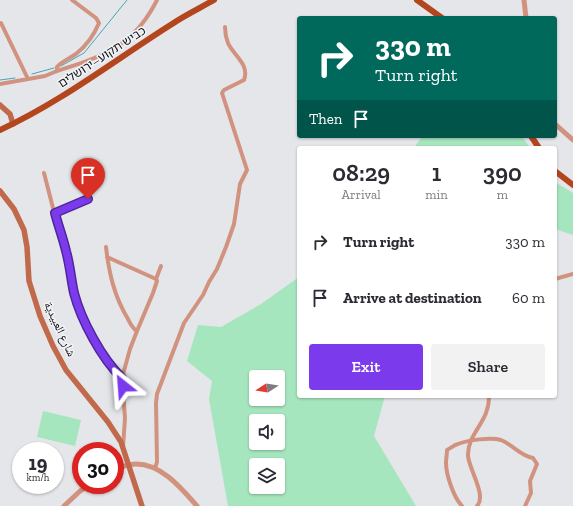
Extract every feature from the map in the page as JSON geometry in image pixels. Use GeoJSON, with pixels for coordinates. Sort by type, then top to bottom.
{"type":"FeatureCollection","features":[{"type":"Feature","properties":{"kind":"main road","name":"כביש תקוע–ירושלים"},"geometry":{"type":"LineString","coordinates":[[0,130],[66,93],[173,23],[214,0]]}},
{"type":"Feature","properties":{"kind":"main road"},"geometry":{"type":"LineString","coordinates":[[417,0],[439,16]]}},
{"type":"Feature","properties":{"kind":"main road"},"geometry":{"type":"LineString","coordinates":[[0,105],[10,114],[13,124]]}},
{"type":"Feature","properties":{"kind":"main road"},"geometry":{"type":"LineString","coordinates":[[557,173],[573,185]]}},
{"type":"Feature","properties":{"kind":"main road","name":"شارع العبيدية"},"geometry":{"type":"LineString","coordinates":[[0,192],[14,209],[24,230],[27,247],[29,281],[40,316],[53,346],[66,370],[116,434],[120,442]]}},
{"type":"Feature","properties":{"kind":"main road","name":"شارع العبيدية"},"geometry":{"type":"LineString","coordinates":[[124,452],[142,506]]}},
{"type":"Feature","properties":{"kind":"street"},"geometry":{"type":"LineString","coordinates":[[57,71],[57,67],[61,62],[75,55],[95,34],[100,23],[96,18],[72,0]]}},
{"type":"Feature","properties":{"kind":"street"},"geometry":{"type":"LineString","coordinates":[[0,84],[45,76],[101,55],[119,44],[144,22],[157,0]]}},
{"type":"Feature","properties":{"kind":"street"},"geometry":{"type":"LineString","coordinates":[[524,0],[526,16]]}},
{"type":"Feature","properties":{"kind":"street"},"geometry":{"type":"LineString","coordinates":[[1,23],[28,79]]}},
{"type":"Feature","properties":{"kind":"street"},"geometry":{"type":"LineString","coordinates":[[155,468],[157,462],[157,394],[184,323],[203,295],[208,282],[217,269],[226,247],[234,224],[240,184],[247,170],[222,93],[224,90],[244,80],[245,72],[239,58],[228,44],[225,27]]}},
{"type":"Feature","properties":{"kind":"street"},"geometry":{"type":"LineString","coordinates":[[557,126],[573,140]]}},
{"type":"Feature","properties":{"kind":"street"},"geometry":{"type":"LineString","coordinates":[[44,173],[67,252],[74,294],[85,324],[105,356],[122,378]]}},
{"type":"Feature","properties":{"kind":"street"},"geometry":{"type":"LineString","coordinates":[[55,213],[89,199]]}},
{"type":"Feature","properties":{"kind":"street"},"geometry":{"type":"LineString","coordinates":[[106,247],[109,271],[116,296],[129,322],[137,332]]}},
{"type":"Feature","properties":{"kind":"street"},"geometry":{"type":"LineString","coordinates":[[107,257],[156,279]]}},
{"type":"Feature","properties":{"kind":"street"},"geometry":{"type":"LineString","coordinates":[[123,442],[125,418],[122,378],[130,349],[154,293],[157,282],[156,279],[161,266]]}},
{"type":"Feature","properties":{"kind":"street"},"geometry":{"type":"LineString","coordinates":[[557,278],[573,274]]}},
{"type":"Feature","properties":{"kind":"street"},"geometry":{"type":"LineString","coordinates":[[477,506],[480,500],[480,495],[477,482],[471,470],[468,454],[470,441],[484,419],[489,405],[489,398]]}},
{"type":"Feature","properties":{"kind":"street"},"geometry":{"type":"LineString","coordinates":[[462,506],[458,502],[452,488],[446,464],[447,450],[457,444],[486,439],[501,440],[526,457],[533,458],[537,464],[530,481],[531,493],[525,506]]}},
{"type":"Feature","properties":{"kind":"street"},"geometry":{"type":"LineString","coordinates":[[124,466],[138,463],[155,468],[177,484],[197,506]]}},
{"type":"Feature","properties":{"kind":"street"},"geometry":{"type":"LineString","coordinates":[[64,506],[76,494]]}},
{"type":"Feature","properties":{"kind":"green space"},"geometry":{"type":"Polygon","coordinates":[[[421,138],[523,138],[529,146],[415,146],[421,138]]]}},
{"type":"Feature","properties":{"kind":"green space"},"geometry":{"type":"Polygon","coordinates":[[[557,183],[573,193],[573,235],[557,230],[557,183]]]}},
{"type":"Feature","properties":{"kind":"green space"},"geometry":{"type":"Polygon","coordinates":[[[297,278],[297,398],[384,398],[374,436],[416,506],[228,506],[209,399],[212,381],[187,361],[198,325],[221,327],[261,304],[297,278]]]}},
{"type":"Feature","properties":{"kind":"green space"},"geometry":{"type":"Polygon","coordinates":[[[43,411],[81,420],[76,442],[72,442],[72,445],[64,443],[64,442],[37,437],[43,411]]]}},
{"type":"Feature","properties":{"kind":"waterway"},"geometry":{"type":"LineString","coordinates":[[61,66],[84,53],[127,0]]}},
{"type":"Feature","properties":{"kind":"waterway"},"geometry":{"type":"LineString","coordinates":[[32,74],[54,68]]}},
{"type":"Feature","properties":{"kind":"waterway"},"geometry":{"type":"LineString","coordinates":[[0,80],[15,78]]}},
{"type":"Feature","properties":{"kind":"route"},"geometry":{"type":"LineString","coordinates":[[88,199],[55,213],[67,252],[74,294],[79,309],[85,324],[100,349],[122,378],[123,386]]}}]}
